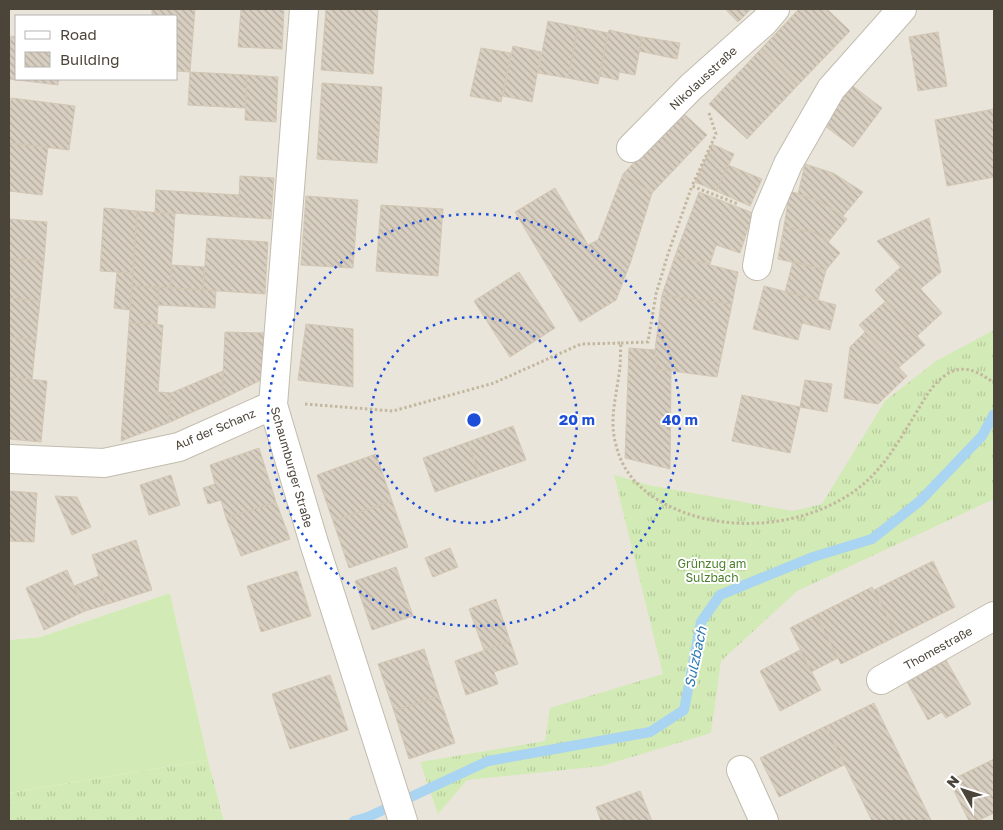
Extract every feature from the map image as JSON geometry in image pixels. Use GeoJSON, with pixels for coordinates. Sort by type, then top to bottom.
{"type":"FeatureCollection","features":[{"type":"Feature","properties":{"kind":"street","name":"Schaumburger Straße"},"geometry":{"type":"LineString","coordinates":[[304,9],[273,404],[314,543],[403,821]]}},
{"type":"Feature","properties":{"kind":"street","name":"Nikolausstraße"},"geometry":{"type":"LineString","coordinates":[[631,148],[691,88],[764,22],[775,9]]}},
{"type":"Feature","properties":{"kind":"street"},"geometry":{"type":"LineString","coordinates":[[757,266],[766,216],[788,164],[832,88],[902,9]]}},
{"type":"Feature","properties":{"kind":"street","name":"Auf der Schanz"},"geometry":{"type":"LineString","coordinates":[[9,459],[104,463],[179,447],[273,404]]}},
{"type":"Feature","properties":{"kind":"street","name":"Thomestraße"},"geometry":{"type":"LineString","coordinates":[[881,680],[994,616]]}},
{"type":"Feature","properties":{"kind":"street"},"geometry":{"type":"LineString","coordinates":[[741,770],[764,821]]}},
{"type":"Feature","properties":{"kind":"path"},"geometry":{"type":"LineString","coordinates":[[273,404],[393,410],[494,383],[581,344],[648,342],[656,294],[668,254],[692,186],[716,134],[705,100],[691,88]]}},
{"type":"Feature","properties":{"kind":"path"},"geometry":{"type":"LineString","coordinates":[[692,186],[766,216]]}},
{"type":"Feature","properties":{"kind":"path"},"geometry":{"type":"LineString","coordinates":[[621,343],[612,424],[616,445],[623,465],[633,481],[648,494],[669,507],[691,516],[727,523],[743,524],[771,521],[804,515],[828,506],[856,490],[878,470],[893,451],[928,393],[944,376],[961,368],[976,370],[994,383]]}},
{"type":"Feature","properties":{"kind":"shaded area"},"geometry":{"type":"Polygon","coordinates":[[[9,9],[994,9],[994,821],[224,821],[208,760],[170,593],[40,637],[9,640],[9,9]]]}},
{"type":"Feature","properties":{"kind":"green space","name":"Grünzug am Sulzbach"},"geometry":{"type":"Polygon","coordinates":[[[994,330],[994,499],[797,591],[721,661],[711,733],[602,766],[467,780],[438,814],[420,762],[545,741],[550,708],[663,674],[614,475],[648,485],[793,511],[822,504],[885,401],[936,361],[994,330]]]}},
{"type":"Feature","properties":{"kind":"green space"},"geometry":{"type":"Polygon","coordinates":[[[170,593],[208,760],[9,793],[9,640],[40,637],[170,593]]]}},
{"type":"Feature","properties":{"kind":"green space"},"geometry":{"type":"Polygon","coordinates":[[[208,760],[224,821],[9,821],[9,793],[208,760]]]}},
{"type":"Feature","properties":{"kind":"building"},"geometry":{"type":"Polygon","coordinates":[[[152,9],[195,9],[190,72],[178,71],[178,15],[152,15],[152,9]]]}},
{"type":"Feature","properties":{"kind":"building"},"geometry":{"type":"Polygon","coordinates":[[[241,9],[284,9],[282,49],[238,47],[241,9]]]}},
{"type":"Feature","properties":{"kind":"building"},"geometry":{"type":"Polygon","coordinates":[[[326,9],[378,9],[373,74],[321,70],[326,9]]]}},
{"type":"Feature","properties":{"kind":"building"},"geometry":{"type":"Polygon","coordinates":[[[725,9],[751,9],[738,22],[725,9]]]}},
{"type":"Feature","properties":{"kind":"building"},"geometry":{"type":"Polygon","coordinates":[[[799,9],[827,9],[850,31],[798,85],[761,49],[799,9]]]}},
{"type":"Feature","properties":{"kind":"building"},"geometry":{"type":"Polygon","coordinates":[[[548,21],[578,27],[568,78],[538,73],[548,21]]]}},
{"type":"Feature","properties":{"kind":"building"},"geometry":{"type":"Polygon","coordinates":[[[578,27],[608,33],[598,84],[568,78],[578,27]]]}},
{"type":"Feature","properties":{"kind":"building"},"geometry":{"type":"Polygon","coordinates":[[[609,30],[642,37],[635,75],[619,72],[618,80],[599,76],[609,30]]]}},
{"type":"Feature","properties":{"kind":"building"},"geometry":{"type":"Polygon","coordinates":[[[938,32],[947,86],[918,91],[909,37],[938,32]]]}},
{"type":"Feature","properties":{"kind":"building"},"geometry":{"type":"Polygon","coordinates":[[[11,36],[15,37],[15,80],[9,79],[11,36]]]}},
{"type":"Feature","properties":{"kind":"building"},"geometry":{"type":"Polygon","coordinates":[[[642,37],[680,43],[677,59],[639,51],[642,37]]]}},
{"type":"Feature","properties":{"kind":"building"},"geometry":{"type":"Polygon","coordinates":[[[513,46],[541,52],[532,102],[503,96],[513,46]]]}},
{"type":"Feature","properties":{"kind":"building"},"geometry":{"type":"Polygon","coordinates":[[[481,48],[511,53],[501,102],[470,96],[481,48]]]}},
{"type":"Feature","properties":{"kind":"building"},"geometry":{"type":"Polygon","coordinates":[[[761,49],[798,85],[747,139],[709,104],[761,49]]]}},
{"type":"Feature","properties":{"kind":"building"},"geometry":{"type":"Polygon","coordinates":[[[190,72],[247,75],[245,108],[188,105],[190,72]]]}},
{"type":"Feature","properties":{"kind":"building"},"geometry":{"type":"Polygon","coordinates":[[[247,75],[278,77],[276,122],[245,120],[247,75]]]}},
{"type":"Feature","properties":{"kind":"building"},"geometry":{"type":"Polygon","coordinates":[[[17,80],[59,80],[58,85],[17,80]]]}},
{"type":"Feature","properties":{"kind":"building"},"geometry":{"type":"Polygon","coordinates":[[[322,83],[382,87],[377,163],[317,159],[322,83]]]}},
{"type":"Feature","properties":{"kind":"building"},"geometry":{"type":"Polygon","coordinates":[[[850,84],[882,108],[853,147],[821,123],[850,84]]]}},
{"type":"Feature","properties":{"kind":"building"},"geometry":{"type":"Polygon","coordinates":[[[11,98],[75,106],[69,150],[9,143],[11,98]]]}},
{"type":"Feature","properties":{"kind":"building"},"geometry":{"type":"Polygon","coordinates":[[[994,109],[994,177],[947,186],[935,120],[994,109]]]}},
{"type":"Feature","properties":{"kind":"building"},"geometry":{"type":"Polygon","coordinates":[[[682,112],[707,135],[652,193],[623,174],[682,112]]]}},
{"type":"Feature","properties":{"kind":"building"},"geometry":{"type":"Polygon","coordinates":[[[9,143],[48,147],[42,195],[9,191],[9,143]]]}},
{"type":"Feature","properties":{"kind":"building"},"geometry":{"type":"Polygon","coordinates":[[[712,144],[734,154],[716,191],[695,182],[712,144]]]}},
{"type":"Feature","properties":{"kind":"building"},"geometry":{"type":"Polygon","coordinates":[[[805,164],[833,173],[863,192],[843,216],[819,201],[798,194],[805,164]]]}},
{"type":"Feature","properties":{"kind":"building"},"geometry":{"type":"Polygon","coordinates":[[[728,165],[762,179],[750,206],[716,191],[728,165]]]}},
{"type":"Feature","properties":{"kind":"building"},"geometry":{"type":"Polygon","coordinates":[[[623,174],[652,193],[631,261],[616,300],[580,322],[515,212],[555,188],[588,245],[598,240],[623,174]]]}},
{"type":"Feature","properties":{"kind":"building"},"geometry":{"type":"Polygon","coordinates":[[[240,176],[274,178],[271,219],[238,217],[240,176]]]}},
{"type":"Feature","properties":{"kind":"building"},"geometry":{"type":"Polygon","coordinates":[[[156,190],[239,195],[238,217],[155,212],[156,190]]]}},
{"type":"Feature","properties":{"kind":"building"},"geometry":{"type":"Polygon","coordinates":[[[790,191],[819,201],[847,219],[828,242],[815,233],[784,226],[790,191]]]}},
{"type":"Feature","properties":{"kind":"building"},"geometry":{"type":"Polygon","coordinates":[[[699,192],[753,213],[740,253],[716,245],[710,264],[675,256],[699,192]]]}},
{"type":"Feature","properties":{"kind":"building"},"geometry":{"type":"Polygon","coordinates":[[[306,196],[358,200],[353,268],[301,265],[306,196]]]}},
{"type":"Feature","properties":{"kind":"building"},"geometry":{"type":"Polygon","coordinates":[[[381,205],[443,209],[438,276],[376,271],[381,205]]]}},
{"type":"Feature","properties":{"kind":"building"},"geometry":{"type":"Polygon","coordinates":[[[104,208],[137,211],[133,273],[100,271],[104,208]]]}},
{"type":"Feature","properties":{"kind":"building"},"geometry":{"type":"Polygon","coordinates":[[[137,211],[175,214],[170,288],[132,286],[137,211]]]}},
{"type":"Feature","properties":{"kind":"building"},"geometry":{"type":"Polygon","coordinates":[[[929,218],[941,272],[920,289],[877,241],[929,218]]]}},
{"type":"Feature","properties":{"kind":"building"},"geometry":{"type":"Polygon","coordinates":[[[9,219],[47,222],[44,261],[9,258],[9,219]]]}},
{"type":"Feature","properties":{"kind":"building"},"geometry":{"type":"Polygon","coordinates":[[[784,226],[815,233],[840,253],[826,270],[778,259],[784,226]]]}},
{"type":"Feature","properties":{"kind":"building"},"geometry":{"type":"Polygon","coordinates":[[[207,238],[268,242],[265,294],[203,290],[207,238]]]}},
{"type":"Feature","properties":{"kind":"building"},"geometry":{"type":"Polygon","coordinates":[[[675,256],[738,272],[732,304],[662,295],[675,256]]]}},
{"type":"Feature","properties":{"kind":"building"},"geometry":{"type":"Polygon","coordinates":[[[9,258],[44,261],[40,301],[9,298],[9,258]]]}},
{"type":"Feature","properties":{"kind":"building"},"geometry":{"type":"Polygon","coordinates":[[[793,261],[826,270],[818,300],[785,292],[793,261]]]}},
{"type":"Feature","properties":{"kind":"building"},"geometry":{"type":"Polygon","coordinates":[[[172,265],[204,267],[203,290],[170,288],[172,265]]]}},
{"type":"Feature","properties":{"kind":"building"},"geometry":{"type":"Polygon","coordinates":[[[901,267],[942,313],[917,336],[875,290],[901,267]]]}},
{"type":"Feature","properties":{"kind":"building"},"geometry":{"type":"Polygon","coordinates":[[[117,272],[133,273],[130,310],[114,308],[117,272]]]}},
{"type":"Feature","properties":{"kind":"building"},"geometry":{"type":"Polygon","coordinates":[[[519,272],[555,328],[510,357],[474,301],[519,272]]]}},
{"type":"Feature","properties":{"kind":"building"},"geometry":{"type":"Polygon","coordinates":[[[132,286],[159,287],[157,324],[129,323],[132,286]]]}},
{"type":"Feature","properties":{"kind":"building"},"geometry":{"type":"Polygon","coordinates":[[[764,286],[836,305],[830,330],[802,323],[798,340],[753,329],[764,286]]]}},
{"type":"Feature","properties":{"kind":"building"},"geometry":{"type":"Polygon","coordinates":[[[159,287],[216,291],[215,308],[158,305],[159,287]]]}},
{"type":"Feature","properties":{"kind":"building"},"geometry":{"type":"Polygon","coordinates":[[[662,295],[732,304],[717,377],[657,369],[655,350],[662,295]]]}},
{"type":"Feature","properties":{"kind":"building"},"geometry":{"type":"Polygon","coordinates":[[[9,298],[40,301],[36,340],[9,337],[9,298]]]}},
{"type":"Feature","properties":{"kind":"building"},"geometry":{"type":"Polygon","coordinates":[[[886,301],[925,345],[898,368],[859,325],[886,301]]]}},
{"type":"Feature","properties":{"kind":"building"},"geometry":{"type":"Polygon","coordinates":[[[129,323],[163,325],[158,392],[171,393],[168,423],[121,441],[129,323]]]}},
{"type":"Feature","properties":{"kind":"building"},"geometry":{"type":"Polygon","coordinates":[[[306,324],[353,329],[353,387],[298,380],[306,324]]]}},
{"type":"Feature","properties":{"kind":"building"},"geometry":{"type":"Polygon","coordinates":[[[225,332],[265,333],[263,379],[222,399],[225,332]]]}},
{"type":"Feature","properties":{"kind":"building"},"geometry":{"type":"Polygon","coordinates":[[[865,332],[907,376],[878,404],[844,398],[850,347],[865,332]]]}},
{"type":"Feature","properties":{"kind":"building"},"geometry":{"type":"Polygon","coordinates":[[[9,337],[36,340],[32,379],[9,377],[9,337]]]}},
{"type":"Feature","properties":{"kind":"building"},"geometry":{"type":"Polygon","coordinates":[[[629,348],[655,350],[657,369],[671,371],[670,469],[625,458],[629,348]]]}},
{"type":"Feature","properties":{"kind":"building"},"geometry":{"type":"Polygon","coordinates":[[[223,371],[222,399],[168,423],[171,393],[223,371]]]}},
{"type":"Feature","properties":{"kind":"building"},"geometry":{"type":"Polygon","coordinates":[[[9,377],[47,381],[41,442],[9,439],[9,377]]]}},
{"type":"Feature","properties":{"kind":"building"},"geometry":{"type":"Polygon","coordinates":[[[805,380],[832,384],[827,412],[800,407],[805,380]]]}},
{"type":"Feature","properties":{"kind":"building"},"geometry":{"type":"Polygon","coordinates":[[[742,395],[800,407],[790,453],[732,441],[742,395]]]}},
{"type":"Feature","properties":{"kind":"building"},"geometry":{"type":"Polygon","coordinates":[[[513,426],[526,460],[480,476],[468,442],[513,426]]]}},
{"type":"Feature","properties":{"kind":"building"},"geometry":{"type":"Polygon","coordinates":[[[468,442],[480,476],[435,492],[423,458],[468,442]]]}},
{"type":"Feature","properties":{"kind":"building"},"geometry":{"type":"Polygon","coordinates":[[[259,448],[276,502],[226,518],[221,500],[208,504],[203,488],[215,484],[210,465],[259,448]]]}},
{"type":"Feature","properties":{"kind":"building"},"geometry":{"type":"Polygon","coordinates":[[[376,454],[392,501],[333,521],[317,475],[376,454]]]}},
{"type":"Feature","properties":{"kind":"building"},"geometry":{"type":"Polygon","coordinates":[[[171,475],[180,505],[149,515],[140,485],[171,475]]]}},
{"type":"Feature","properties":{"kind":"building"},"geometry":{"type":"Polygon","coordinates":[[[9,491],[37,493],[34,542],[9,541],[9,491]]]}},
{"type":"Feature","properties":{"kind":"building"},"geometry":{"type":"Polygon","coordinates":[[[55,496],[77,497],[91,527],[72,535],[55,496]]]}},
{"type":"Feature","properties":{"kind":"building"},"geometry":{"type":"Polygon","coordinates":[[[392,501],[408,547],[349,568],[333,521],[392,501]]]}},
{"type":"Feature","properties":{"kind":"building"},"geometry":{"type":"Polygon","coordinates":[[[276,502],[290,539],[241,556],[226,518],[276,502]]]}},
{"type":"Feature","properties":{"kind":"building"},"geometry":{"type":"Polygon","coordinates":[[[136,540],[152,590],[108,604],[92,555],[136,540]]]}},
{"type":"Feature","properties":{"kind":"building"},"geometry":{"type":"Polygon","coordinates":[[[450,548],[458,567],[433,577],[425,558],[450,548]]]}},
{"type":"Feature","properties":{"kind":"building"},"geometry":{"type":"Polygon","coordinates":[[[933,561],[955,607],[897,636],[874,590],[933,561]]]}},
{"type":"Feature","properties":{"kind":"building"},"geometry":{"type":"Polygon","coordinates":[[[396,567],[413,616],[372,630],[355,581],[396,567]]]}},
{"type":"Feature","properties":{"kind":"building"},"geometry":{"type":"Polygon","coordinates":[[[67,570],[85,611],[44,630],[26,588],[67,570]]]}},
{"type":"Feature","properties":{"kind":"building"},"geometry":{"type":"Polygon","coordinates":[[[297,571],[311,616],[261,632],[247,586],[297,571]]]}},
{"type":"Feature","properties":{"kind":"building"},"geometry":{"type":"Polygon","coordinates":[[[99,576],[108,604],[85,611],[74,586],[99,576]]]}},
{"type":"Feature","properties":{"kind":"building"},"geometry":{"type":"Polygon","coordinates":[[[872,587],[897,636],[841,664],[816,615],[872,587]]]}},
{"type":"Feature","properties":{"kind":"building"},"geometry":{"type":"Polygon","coordinates":[[[496,599],[510,641],[484,650],[469,609],[496,599]]]}},
{"type":"Feature","properties":{"kind":"building"},"geometry":{"type":"Polygon","coordinates":[[[816,615],[838,658],[811,672],[790,628],[816,615]]]}},
{"type":"Feature","properties":{"kind":"building"},"geometry":{"type":"Polygon","coordinates":[[[510,641],[518,664],[494,672],[498,684],[466,695],[455,661],[510,641]]]}},
{"type":"Feature","properties":{"kind":"building"},"geometry":{"type":"Polygon","coordinates":[[[424,649],[439,696],[394,711],[378,664],[424,649]]]}},
{"type":"Feature","properties":{"kind":"building"},"geometry":{"type":"Polygon","coordinates":[[[800,650],[821,690],[780,711],[760,671],[800,650]]]}},
{"type":"Feature","properties":{"kind":"building"},"geometry":{"type":"Polygon","coordinates":[[[946,660],[971,704],[946,718],[942,712],[928,720],[907,682],[946,660]]]}},
{"type":"Feature","properties":{"kind":"building"},"geometry":{"type":"Polygon","coordinates":[[[330,675],[348,730],[290,749],[272,694],[330,675]]]}},
{"type":"Feature","properties":{"kind":"building"},"geometry":{"type":"Polygon","coordinates":[[[439,696],[455,743],[409,759],[394,711],[439,696]]]}},
{"type":"Feature","properties":{"kind":"building"},"geometry":{"type":"Polygon","coordinates":[[[874,703],[931,820],[872,821],[826,726],[874,703]]]}},
{"type":"Feature","properties":{"kind":"building"},"geometry":{"type":"Polygon","coordinates":[[[826,726],[844,765],[779,797],[760,758],[826,726]]]}},
{"type":"Feature","properties":{"kind":"building"},"geometry":{"type":"Polygon","coordinates":[[[994,759],[994,813],[977,821],[969,821],[949,781],[994,759]]]}},
{"type":"Feature","properties":{"kind":"building"},"geometry":{"type":"Polygon","coordinates":[[[640,791],[652,821],[601,821],[596,807],[640,791]]]}},
{"type":"Feature","properties":{"kind":"waterway","name":"Sulzbach"},"geometry":{"type":"LineString","coordinates":[[354,821],[368,817],[488,761],[650,732],[684,710],[701,622],[720,595],[813,557],[872,539],[920,501],[982,436],[994,414]]}}]}
